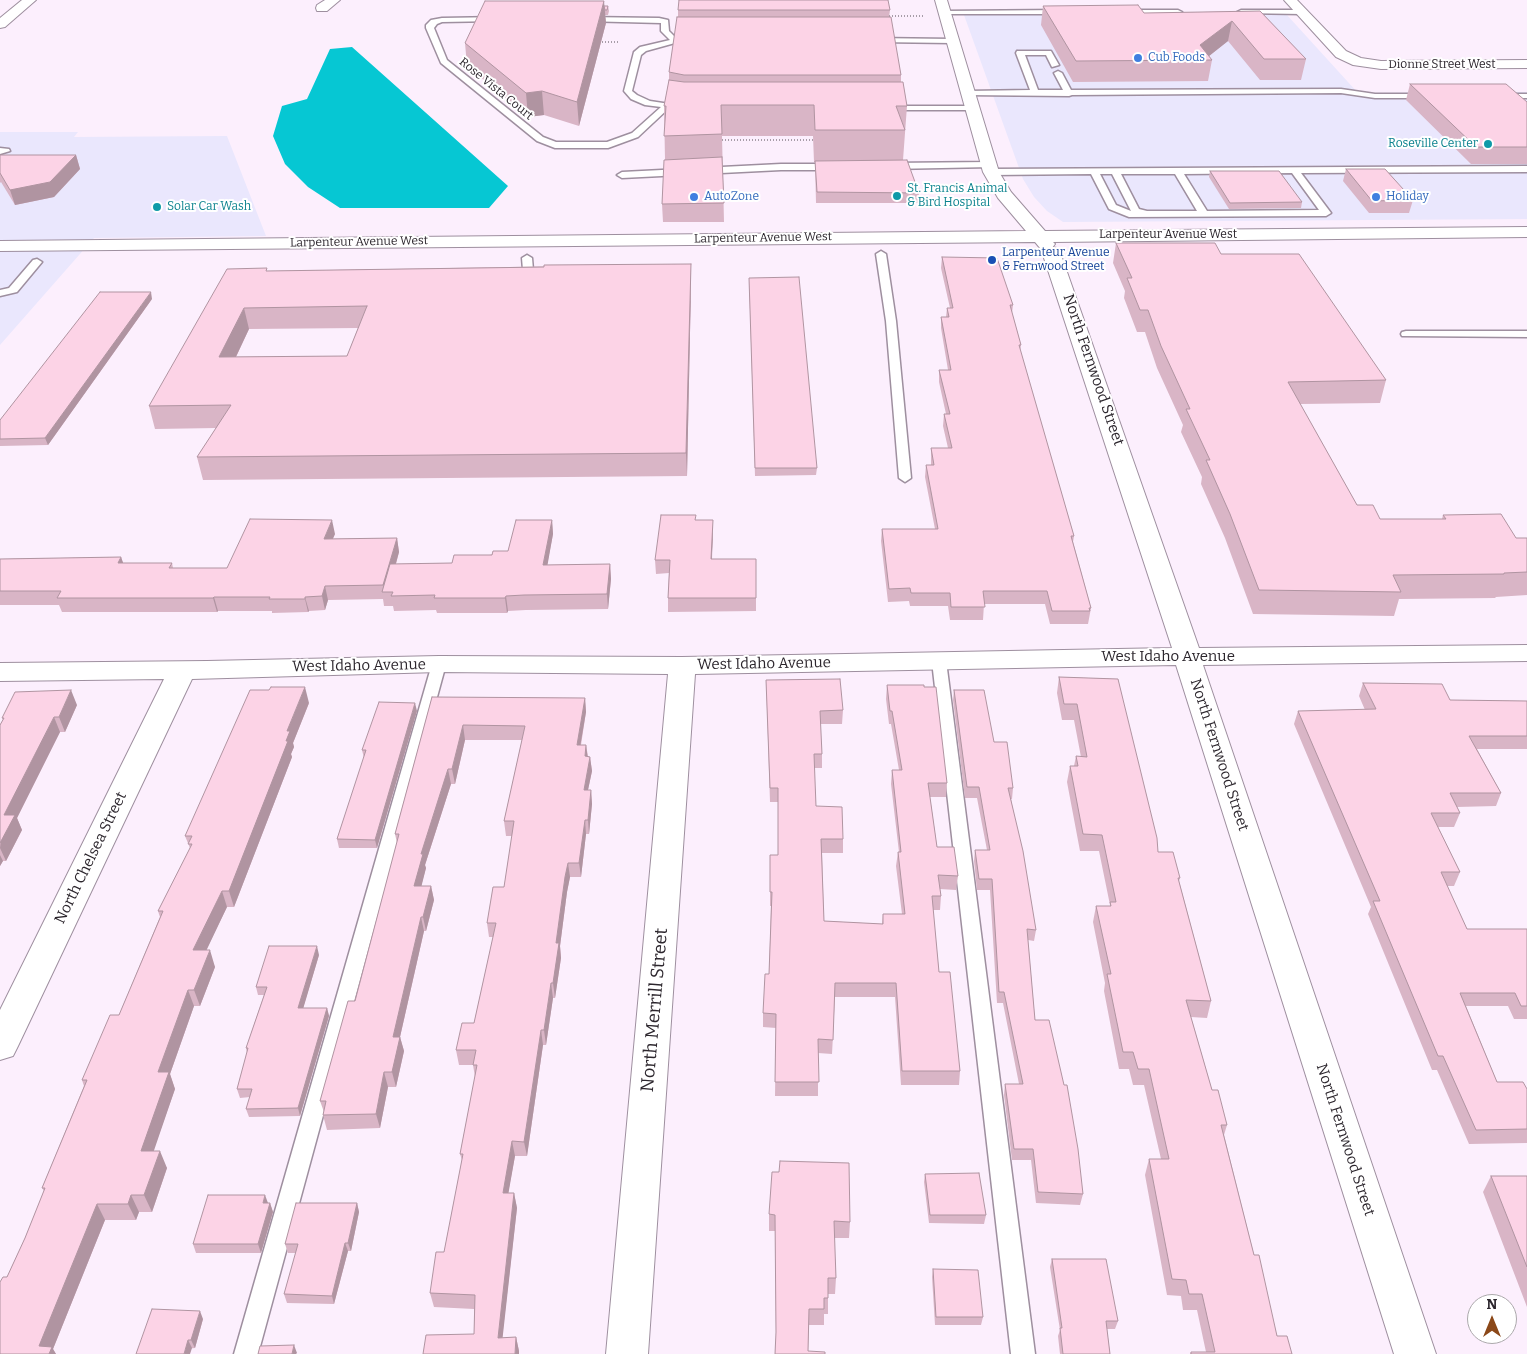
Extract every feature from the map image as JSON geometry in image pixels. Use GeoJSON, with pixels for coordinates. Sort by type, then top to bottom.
{"type":"FeatureCollection","features":[{"type":"Feature","properties":{"kind":"street"},"geometry":{"type":"LineString","coordinates":[[0,24],[30,0]]}},
{"type":"Feature","properties":{"kind":"street"},"geometry":{"type":"LineString","coordinates":[[322,8],[334,0]]}},
{"type":"Feature","properties":{"kind":"street"},"geometry":{"type":"LineString","coordinates":[[1290,0],[1302,12]]}},
{"type":"Feature","properties":{"kind":"street","name":"North Fernwood Street"},"geometry":{"type":"LineString","coordinates":[[942,6],[990,169],[1004,194],[1045,244],[1181,630],[1200,700],[1415,1354]]}},
{"type":"Feature","properties":{"kind":"street","name":"Dionne Street West"},"geometry":{"type":"LineString","coordinates":[[1302,12],[1341,54],[1358,62],[1381,65],[1527,64]]}},
{"type":"Feature","properties":{"kind":"street","name":"Larpenteur Avenue West"},"geometry":{"type":"LineString","coordinates":[[0,262],[881,254],[1045,244],[1527,232]]}},
{"type":"Feature","properties":{"kind":"street","name":"Larpenteur Avenue West"},"geometry":{"type":"LineString","coordinates":[[0,246],[1045,244],[1527,248]]}},
{"type":"Feature","properties":{"kind":"street","name":"West Idaho Avenue"},"geometry":{"type":"LineString","coordinates":[[0,672],[439,664],[682,666],[1188,657],[1527,654]]}},
{"type":"Feature","properties":{"kind":"street","name":"North Merrill Street"},"geometry":{"type":"LineString","coordinates":[[627,1354],[682,666]]}},
{"type":"Feature","properties":{"kind":"street","name":"North Chelsea Street"},"geometry":{"type":"LineString","coordinates":[[0,1046],[182,670]]}},
{"type":"Feature","properties":{"kind":"lane"},"geometry":{"type":"LineString","coordinates":[[942,6],[1073,12]]}},
{"type":"Feature","properties":{"kind":"lane"},"geometry":{"type":"LineString","coordinates":[[1164,6],[1115,9],[1182,12]]}},
{"type":"Feature","properties":{"kind":"lane"},"geometry":{"type":"LineString","coordinates":[[1232,12],[1302,12]]}},
{"type":"Feature","properties":{"kind":"lane","name":"Rose Vista Court"},"geometry":{"type":"LineString","coordinates":[[501,19],[442,20],[430,24],[430,28],[444,61],[540,139],[555,145],[573,146],[614,143],[635,136],[666,107]]}},
{"type":"Feature","properties":{"kind":"lane"},"geometry":{"type":"LineString","coordinates":[[578,19],[659,20],[665,22],[665,30],[674,41]]}},
{"type":"Feature","properties":{"kind":"lane"},"geometry":{"type":"LineString","coordinates":[[695,108],[666,107],[641,100],[634,97],[628,91],[637,54],[643,49],[674,41],[699,40]]}},
{"type":"Feature","properties":{"kind":"lane"},"geometry":{"type":"LineString","coordinates":[[863,40],[952,41]]}},
{"type":"Feature","properties":{"kind":"lane"},"geometry":{"type":"LineString","coordinates":[[1035,94],[1020,53],[1048,53],[1069,94]]}},
{"type":"Feature","properties":{"kind":"lane"},"geometry":{"type":"LineString","coordinates":[[880,108],[1035,94],[1341,91],[1375,96],[1432,96]]}},
{"type":"Feature","properties":{"kind":"lane"},"geometry":{"type":"LineString","coordinates":[[1489,96],[1527,96]]}},
{"type":"Feature","properties":{"kind":"lane"},"geometry":{"type":"LineString","coordinates":[[622,175],[781,167],[848,166]]}},
{"type":"Feature","properties":{"kind":"lane"},"geometry":{"type":"LineString","coordinates":[[877,166],[1094,171],[1527,169]]}},
{"type":"Feature","properties":{"kind":"lane"},"geometry":{"type":"LineString","coordinates":[[1094,171],[1112,207],[1129,214],[1326,213],[1294,170]]}},
{"type":"Feature","properties":{"kind":"lane"},"geometry":{"type":"LineString","coordinates":[[1115,171],[1132,206],[1136,211],[1146,214]]}},
{"type":"Feature","properties":{"kind":"lane"},"geometry":{"type":"LineString","coordinates":[[1178,171],[1204,214]]}},
{"type":"Feature","properties":{"kind":"lane"},"geometry":{"type":"LineString","coordinates":[[881,254],[890,322],[905,478]]}},
{"type":"Feature","properties":{"kind":"lane"},"geometry":{"type":"LineString","coordinates":[[527,258],[529,282]]}},
{"type":"Feature","properties":{"kind":"lane"},"geometry":{"type":"LineString","coordinates":[[0,293],[13,290],[37,262]]}},
{"type":"Feature","properties":{"kind":"lane"},"geometry":{"type":"LineString","coordinates":[[1406,334],[1527,334]]}},
{"type":"Feature","properties":{"kind":"lane"},"geometry":{"type":"LineString","coordinates":[[939,661],[1023,1354]]}},
{"type":"Feature","properties":{"kind":"lane"},"geometry":{"type":"LineString","coordinates":[[246,1354],[439,664]]}},
{"type":"Feature","properties":{"kind":"path"},"geometry":{"type":"LineString","coordinates":[[884,16],[923,16]]}},
{"type":"Feature","properties":{"kind":"path"},"geometry":{"type":"LineString","coordinates":[[589,42],[625,42]]}},
{"type":"Feature","properties":{"kind":"path"},"geometry":{"type":"LineString","coordinates":[[714,140],[821,140]]}},
{"type":"Feature","properties":{"kind":"shaded area"},"geometry":{"type":"Polygon","coordinates":[[[964,15],[1287,15],[1358,93],[1527,92],[1527,219],[1063,222],[1047,211],[1034,197],[1023,179],[964,15]]]}},
{"type":"Feature","properties":{"kind":"shaded area"},"geometry":{"type":"Polygon","coordinates":[[[0,132],[78,132],[74,137],[227,136],[266,236],[94,238],[0,345],[0,132]]]}},
{"type":"Feature","properties":{"kind":"water"},"geometry":{"type":"Polygon","coordinates":[[[352,47],[508,186],[489,208],[340,208],[308,187],[285,164],[273,136],[282,106],[307,99],[330,49],[352,47]]]}},
{"type":"Feature","properties":{"kind":"building"},"geometry":{"type":"Polygon","coordinates":[[[679,0],[888,0],[890,10],[678,10],[679,0]]]}},
{"type":"Feature","properties":{"kind":"building"},"geometry":{"type":"Polygon","coordinates":[[[485,1],[604,1],[577,102],[542,91],[526,93],[465,43],[485,1]]]}},
{"type":"Feature","properties":{"kind":"building"},"geometry":{"type":"Polygon","coordinates":[[[1138,5],[1144,13],[1260,11],[1306,59],[1264,59],[1232,21],[1200,45],[1212,60],[1076,61],[1043,6],[1138,5]]]}},
{"type":"Feature","properties":{"kind":"building"},"geometry":{"type":"Polygon","coordinates":[[[677,17],[891,17],[901,75],[684,75],[669,72],[677,17]]]}},
{"type":"Feature","properties":{"kind":"building"},"geometry":{"type":"Polygon","coordinates":[[[669,80],[684,82],[903,82],[907,106],[896,106],[905,130],[815,130],[814,105],[721,105],[722,134],[664,136],[666,106],[664,106],[669,80]]]}},
{"type":"Feature","properties":{"kind":"building","name":"Roseville Center"},"geometry":{"type":"Polygon","coordinates":[[[1410,84],[1506,84],[1527,102],[1527,147],[1476,147],[1410,84]]]}},
{"type":"Feature","properties":{"kind":"building"},"geometry":{"type":"Polygon","coordinates":[[[0,155],[76,155],[50,182],[10,190],[0,173],[0,155]]]}},
{"type":"Feature","properties":{"kind":"building"},"geometry":{"type":"Polygon","coordinates":[[[722,157],[724,203],[662,204],[664,160],[722,157]]]}},
{"type":"Feature","properties":{"kind":"building"},"geometry":{"type":"Polygon","coordinates":[[[907,160],[919,193],[817,192],[815,161],[907,160]]]}},
{"type":"Feature","properties":{"kind":"building"},"geometry":{"type":"Polygon","coordinates":[[[1346,169],[1385,169],[1413,200],[1372,201],[1346,169]]]}},
{"type":"Feature","properties":{"kind":"building"},"geometry":{"type":"Polygon","coordinates":[[[1210,171],[1279,171],[1302,202],[1230,203],[1210,171]]]}},
{"type":"Feature","properties":{"kind":"building"},"geometry":{"type":"Polygon","coordinates":[[[1116,243],[1215,243],[1221,254],[1299,254],[1386,380],[1288,382],[1357,505],[1373,505],[1380,519],[1446,519],[1443,515],[1501,514],[1516,538],[1527,538],[1527,572],[1393,575],[1401,592],[1259,590],[1230,514],[1206,460],[1210,460],[1186,409],[1190,409],[1161,346],[1148,310],[1140,310],[1127,278],[1132,278],[1116,243]]]}},
{"type":"Feature","properties":{"kind":"building"},"geometry":{"type":"Polygon","coordinates":[[[942,257],[997,258],[1013,305],[1010,305],[1021,345],[1019,345],[1074,536],[1071,536],[1091,608],[1089,608],[1090,611],[1052,611],[1047,591],[983,591],[985,607],[951,607],[950,593],[911,593],[910,588],[889,589],[882,529],[938,529],[926,465],[934,465],[931,448],[952,448],[944,414],[950,414],[939,370],[951,370],[941,317],[949,317],[947,308],[953,308],[942,257]]]}},
{"type":"Feature","properties":{"kind":"building"},"geometry":{"type":"Polygon","coordinates":[[[691,264],[686,453],[197,457],[231,405],[149,406],[227,269],[267,268],[266,271],[544,267],[544,265],[691,264]],[[367,306],[244,308],[219,357],[347,356],[367,306]]]}},
{"type":"Feature","properties":{"kind":"building"},"geometry":{"type":"Polygon","coordinates":[[[799,277],[817,468],[755,468],[749,278],[799,277]]]}},
{"type":"Feature","properties":{"kind":"building"},"geometry":{"type":"Polygon","coordinates":[[[100,292],[151,292],[45,438],[0,439],[0,420],[100,292]]]}},
{"type":"Feature","properties":{"kind":"building"},"geometry":{"type":"Polygon","coordinates":[[[661,515],[696,515],[695,520],[713,520],[711,559],[756,559],[756,598],[668,598],[670,560],[655,560],[661,515]]]}},
{"type":"Feature","properties":{"kind":"building"},"geometry":{"type":"Polygon","coordinates":[[[250,519],[332,520],[324,539],[397,538],[383,585],[325,586],[322,596],[305,597],[305,599],[269,599],[270,597],[57,598],[61,591],[0,591],[0,559],[121,557],[118,563],[172,563],[169,568],[227,568],[250,519]]]}},
{"type":"Feature","properties":{"kind":"building"},"geometry":{"type":"Polygon","coordinates":[[[516,520],[552,520],[543,565],[610,564],[607,594],[524,595],[506,596],[505,598],[434,598],[435,595],[391,596],[393,592],[382,592],[390,564],[452,563],[454,555],[492,555],[493,551],[508,551],[516,520]]]}},
{"type":"Feature","properties":{"kind":"building"},"geometry":{"type":"Polygon","coordinates":[[[1059,677],[1118,679],[1157,838],[1158,852],[1173,852],[1180,878],[1178,878],[1211,1001],[1186,1000],[1212,1090],[1218,1090],[1227,1125],[1221,1125],[1254,1255],[1259,1255],[1277,1336],[1287,1336],[1292,1354],[1191,1354],[1191,1352],[1215,1352],[1202,1294],[1189,1294],[1186,1280],[1172,1279],[1149,1159],[1169,1159],[1149,1069],[1138,1069],[1133,1052],[1123,1052],[1107,974],[1111,974],[1096,906],[1111,906],[1110,902],[1116,902],[1102,835],[1083,834],[1070,766],[1078,766],[1076,756],[1087,757],[1077,704],[1064,704],[1059,677]]]}},
{"type":"Feature","properties":{"kind":"building"},"geometry":{"type":"Polygon","coordinates":[[[840,679],[843,710],[820,711],[822,754],[814,754],[816,806],[842,807],[843,839],[821,839],[824,921],[883,924],[883,914],[905,914],[898,852],[901,852],[892,770],[902,770],[892,711],[890,711],[887,685],[924,685],[924,687],[936,687],[947,783],[928,783],[937,847],[954,847],[958,876],[938,875],[941,896],[932,896],[939,972],[950,972],[960,1071],[902,1071],[896,983],[835,983],[833,1040],[818,1039],[819,1082],[775,1082],[776,1014],[763,1013],[765,974],[769,974],[772,892],[770,892],[770,855],[778,855],[778,788],[770,788],[766,680],[840,679]]]}},
{"type":"Feature","properties":{"kind":"building"},"geometry":{"type":"Polygon","coordinates":[[[1363,683],[1442,684],[1450,700],[1527,701],[1527,736],[1469,736],[1501,793],[1450,793],[1460,813],[1431,813],[1460,872],[1441,872],[1467,929],[1527,929],[1527,1006],[1521,1006],[1515,993],[1460,993],[1497,1082],[1523,1082],[1527,1089],[1527,1129],[1476,1130],[1443,1056],[1438,1056],[1373,901],[1380,901],[1298,711],[1376,709],[1363,683]]]}},
{"type":"Feature","properties":{"kind":"building"},"geometry":{"type":"Polygon","coordinates":[[[271,687],[305,687],[287,731],[290,731],[286,741],[288,741],[229,891],[222,891],[193,950],[210,950],[194,990],[188,990],[158,1072],[169,1072],[141,1151],[160,1151],[144,1195],[131,1195],[128,1204],[97,1204],[39,1346],[52,1347],[49,1354],[0,1354],[0,1282],[3,1277],[7,1277],[25,1238],[45,1188],[42,1188],[87,1080],[82,1080],[110,1015],[119,1015],[163,911],[158,911],[192,844],[188,844],[192,836],[185,836],[250,690],[269,690],[271,687]]]}},
{"type":"Feature","properties":{"kind":"building"},"geometry":{"type":"Polygon","coordinates":[[[71,690],[59,717],[54,717],[4,815],[15,815],[0,843],[0,725],[4,718],[2,718],[15,692],[71,690]]]}},
{"type":"Feature","properties":{"kind":"building"},"geometry":{"type":"Polygon","coordinates":[[[954,690],[984,690],[994,742],[1007,742],[1013,788],[1008,788],[1023,851],[1036,930],[1027,929],[1035,1020],[1049,1020],[1064,1085],[1067,1085],[1078,1149],[1083,1194],[1038,1192],[1033,1149],[1014,1149],[1005,1084],[1023,1084],[1004,992],[999,992],[992,879],[979,879],[975,850],[990,850],[979,787],[967,787],[954,690]]]}},
{"type":"Feature","properties":{"kind":"building"},"geometry":{"type":"Polygon","coordinates":[[[432,697],[585,698],[577,745],[586,745],[585,756],[590,757],[584,790],[591,790],[588,820],[585,820],[579,863],[568,863],[556,943],[559,943],[553,983],[551,983],[544,1030],[541,1030],[524,1142],[512,1141],[503,1193],[514,1193],[498,1338],[516,1337],[515,1354],[423,1354],[426,1335],[474,1334],[475,1295],[430,1293],[436,1252],[444,1252],[463,1154],[460,1154],[477,1065],[473,1065],[476,1050],[456,1050],[462,1023],[474,1023],[496,923],[487,923],[493,887],[504,887],[514,821],[504,821],[525,726],[463,725],[452,769],[448,769],[421,854],[423,854],[414,886],[431,886],[423,917],[421,917],[393,1037],[400,1037],[392,1072],[384,1072],[376,1114],[323,1115],[326,1101],[320,1101],[348,1001],[355,1001],[399,834],[395,834],[432,697]]]}},
{"type":"Feature","properties":{"kind":"building"},"geometry":{"type":"Polygon","coordinates":[[[379,702],[415,703],[375,840],[337,839],[366,750],[362,750],[379,702]]]}},
{"type":"Feature","properties":{"kind":"building"},"geometry":{"type":"Polygon","coordinates":[[[269,946],[317,946],[298,1008],[327,1008],[298,1108],[246,1109],[252,1089],[237,1089],[248,1048],[246,1048],[267,987],[256,987],[269,946]]]}},
{"type":"Feature","properties":{"kind":"building"},"geometry":{"type":"Polygon","coordinates":[[[780,1161],[849,1163],[850,1222],[834,1221],[836,1278],[828,1278],[828,1298],[824,1298],[824,1309],[809,1309],[808,1351],[825,1352],[825,1354],[775,1354],[775,1215],[769,1214],[772,1172],[779,1172],[780,1161]]]}},
{"type":"Feature","properties":{"kind":"building"},"geometry":{"type":"Polygon","coordinates":[[[979,1173],[986,1215],[930,1215],[925,1174],[979,1173]]]}},
{"type":"Feature","properties":{"kind":"building"},"geometry":{"type":"Polygon","coordinates":[[[1491,1176],[1527,1176],[1527,1267],[1491,1176]]]}},
{"type":"Feature","properties":{"kind":"building"},"geometry":{"type":"Polygon","coordinates":[[[208,1195],[265,1195],[263,1203],[270,1203],[258,1244],[193,1244],[208,1195]]]}},
{"type":"Feature","properties":{"kind":"building"},"geometry":{"type":"Polygon","coordinates":[[[296,1203],[357,1203],[348,1243],[345,1243],[332,1296],[284,1294],[298,1244],[285,1244],[296,1203]]]}},
{"type":"Feature","properties":{"kind":"building"},"geometry":{"type":"Polygon","coordinates":[[[1052,1259],[1106,1259],[1118,1321],[1106,1321],[1110,1354],[1063,1354],[1060,1328],[1062,1328],[1052,1259]]]}},
{"type":"Feature","properties":{"kind":"building"},"geometry":{"type":"Polygon","coordinates":[[[933,1269],[978,1270],[983,1317],[936,1317],[933,1269]]]}},
{"type":"Feature","properties":{"kind":"building"},"geometry":{"type":"Polygon","coordinates":[[[152,1309],[200,1311],[191,1340],[188,1340],[184,1354],[136,1354],[152,1309]]]}},
{"type":"Feature","properties":{"kind":"building"},"geometry":{"type":"Polygon","coordinates":[[[294,1345],[292,1354],[258,1354],[260,1346],[294,1345]]]}},
{"type":"Feature","properties":{"kind":"place","name":"Cub Foods"},"geometry":{"type":"Point","coordinates":[1138,58]}},
{"type":"Feature","properties":{"kind":"place","name":"Roseville Center"},"geometry":{"type":"Point","coordinates":[1488,144]}},
{"type":"Feature","properties":{"kind":"place","name":"St. Francis Animal & Bird Hospital"},"geometry":{"type":"Point","coordinates":[897,196]}},
{"type":"Feature","properties":{"kind":"place","name":"AutoZone"},"geometry":{"type":"Point","coordinates":[694,197]}},
{"type":"Feature","properties":{"kind":"place","name":"Holiday"},"geometry":{"type":"Point","coordinates":[1376,197]}},
{"type":"Feature","properties":{"kind":"place","name":"Solar Car Wash"},"geometry":{"type":"Point","coordinates":[157,207]}},
{"type":"Feature","properties":{"kind":"place","name":"Larpenteur Avenue & Fernwood Street"},"geometry":{"type":"Point","coordinates":[992,260]}}]}
